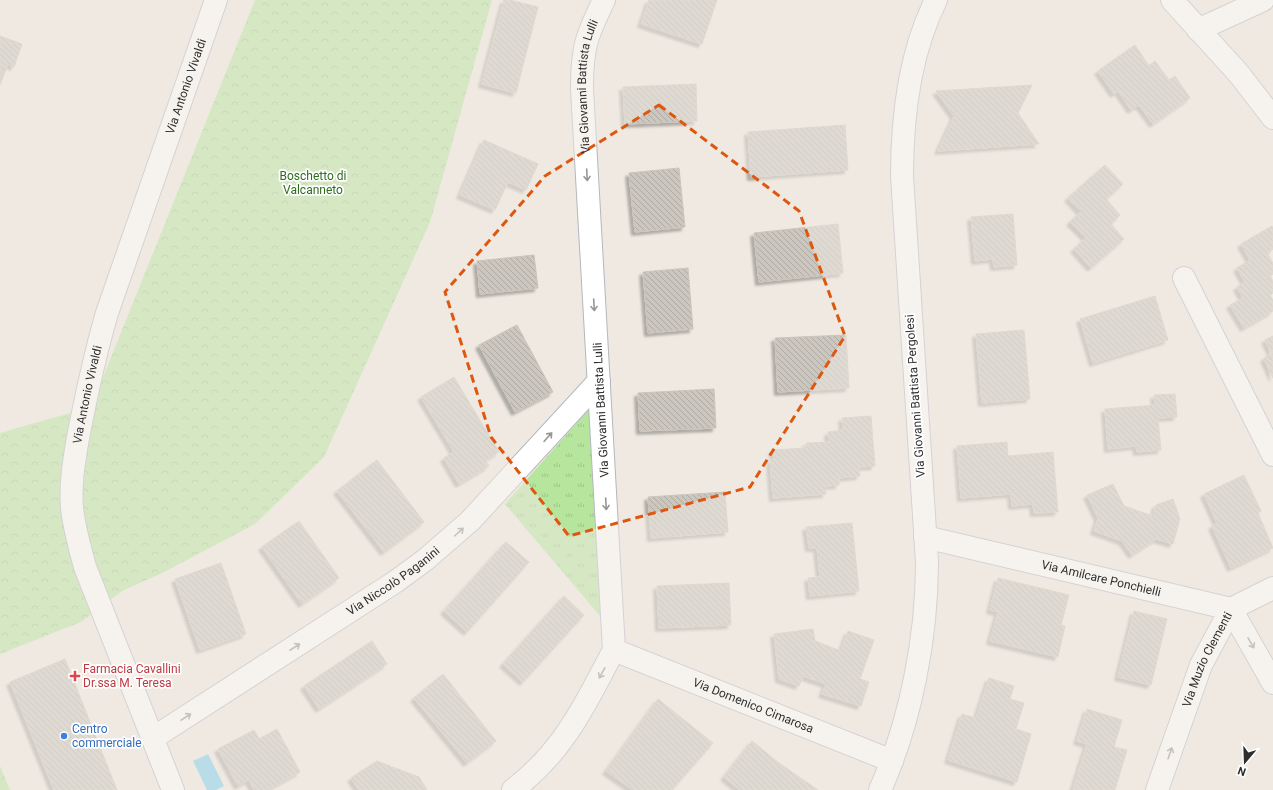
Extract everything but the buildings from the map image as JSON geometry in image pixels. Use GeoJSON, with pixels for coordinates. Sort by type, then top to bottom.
{"type":"FeatureCollection","features":[{"type":"Feature","properties":{"kind":"street","name":"Via Antonio Vivaldi"},"geometry":{"type":"LineString","coordinates":[[173,790],[85,567],[72,508],[72,484],[74,462],[86,397],[105,320],[216,0]]}},
{"type":"Feature","properties":{"kind":"street","name":"Via Giovanni Battista Lulli"},"geometry":{"type":"LineString","coordinates":[[604,0],[587,41],[582,72],[582,89],[614,650]]}},
{"type":"Feature","properties":{"kind":"street","name":"Via Giovanni Battista Pergolesi"},"geometry":{"type":"LineString","coordinates":[[880,790],[892,761],[912,688],[922,639],[927,590],[902,176],[902,148],[913,65],[925,23],[936,0]]}},
{"type":"Feature","properties":{"kind":"street"},"geometry":{"type":"LineString","coordinates":[[1172,0],[1243,79],[1273,118]]}},
{"type":"Feature","properties":{"kind":"street"},"geometry":{"type":"LineString","coordinates":[[1198,30],[1263,0]]}},
{"type":"Feature","properties":{"kind":"street"},"geometry":{"type":"LineString","coordinates":[[1184,278],[1273,455]]}},
{"type":"Feature","properties":{"kind":"street","name":"Via Niccolò Paganini"},"geometry":{"type":"LineString","coordinates":[[153,738],[395,582],[425,560],[470,521],[599,381]]}},
{"type":"Feature","properties":{"kind":"street","name":"Via Amilcare Ponchielli"},"geometry":{"type":"LineString","coordinates":[[925,537],[1231,610]]}},
{"type":"Feature","properties":{"kind":"street"},"geometry":{"type":"LineString","coordinates":[[1231,610],[1273,588]]}},
{"type":"Feature","properties":{"kind":"street","name":"Via Muzio Clementi"},"geometry":{"type":"LineString","coordinates":[[1231,610],[1273,683]]}},
{"type":"Feature","properties":{"kind":"street","name":"Via Muzio Clementi"},"geometry":{"type":"LineString","coordinates":[[1157,790],[1201,665],[1231,610]]}},
{"type":"Feature","properties":{"kind":"street"},"geometry":{"type":"LineString","coordinates":[[513,790],[539,766],[564,738],[579,715],[614,650]]}},
{"type":"Feature","properties":{"kind":"street","name":"Via Domenico Cimarosa"},"geometry":{"type":"LineString","coordinates":[[614,650],[892,761]]}},
{"type":"Feature","properties":{"kind":"highlighted area"},"geometry":{"type":"Polygon","coordinates":[[[659,105],[799,211],[845,336],[750,487],[569,536],[491,437],[445,292],[545,176],[659,105]]]}},
{"type":"Feature","properties":{"kind":"green space","name":"Boschetto di Valcanneto"},"geometry":{"type":"Polygon","coordinates":[[[255,0],[492,0],[430,222],[324,457],[255,524],[164,572],[122,591],[81,622],[0,654],[0,433],[91,407],[255,0]]]}},
{"type":"Feature","properties":{"kind":"green space"},"geometry":{"type":"Polygon","coordinates":[[[590,408],[606,623],[505,504],[590,408]]]}},
{"type":"Feature","properties":{"kind":"green space"},"geometry":{"type":"Polygon","coordinates":[[[0,766],[10,790],[0,790],[0,766]]]}},
{"type":"Feature","properties":{"kind":"water"},"geometry":{"type":"Polygon","coordinates":[[[208,754],[224,786],[216,790],[207,790],[193,761],[208,754]]]}},
{"type":"Feature","properties":{"kind":"place","name":"Farmacia Cavallini Dr.ssa M. Teresa"},"geometry":{"type":"Point","coordinates":[75,676]}},
{"type":"Feature","properties":{"kind":"place","name":"Centro commerciale"},"geometry":{"type":"Point","coordinates":[64,736]}}]}
